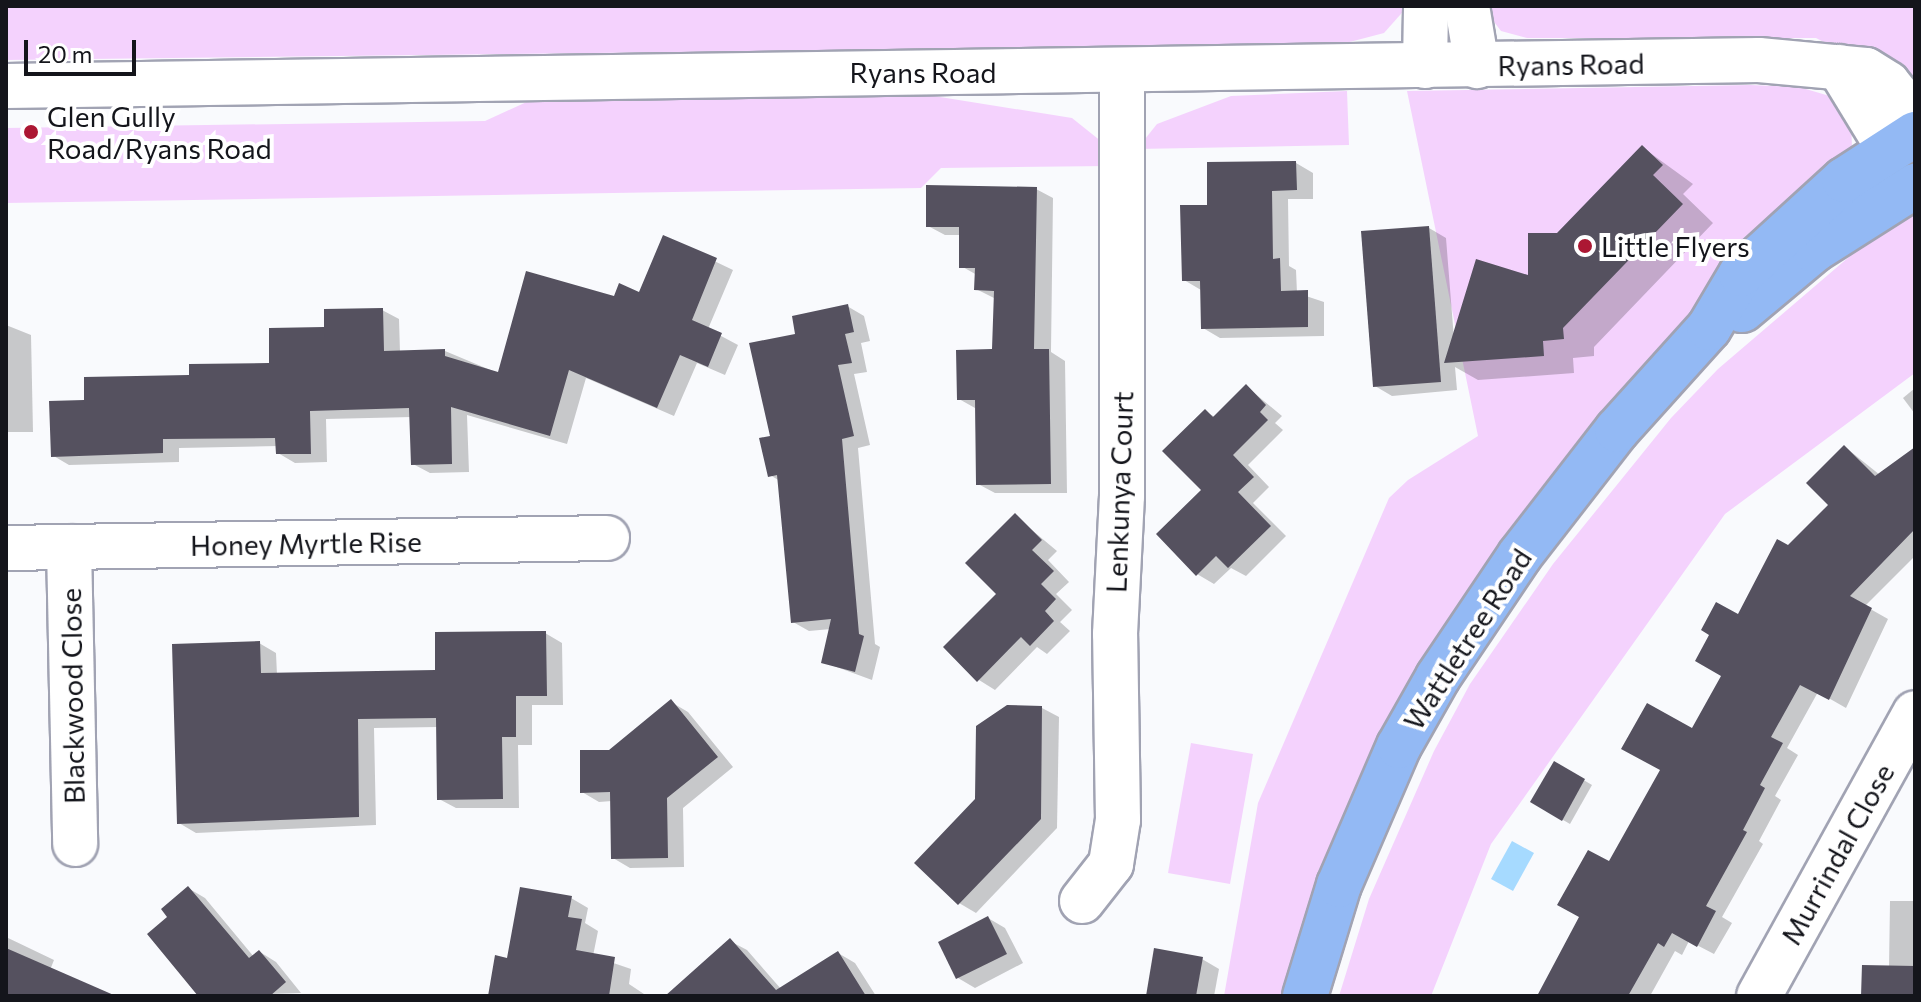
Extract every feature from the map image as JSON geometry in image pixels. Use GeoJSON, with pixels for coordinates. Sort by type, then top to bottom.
{"type":"FeatureCollection","features":[{"type":"Feature","properties":{"kind":"main road"},"geometry":{"type":"LineString","coordinates":[[1906,133],[1915,186]]}},
{"type":"Feature","properties":{"kind":"main road","name":"Wattletree Road"},"geometry":{"type":"LineString","coordinates":[[1305,996],[1339,885],[1369,809],[1438,677],[1566,493],[1709,328],[1741,274],[1844,180],[1906,133]]}},
{"type":"Feature","properties":{"kind":"main road","name":"Wattletree Road"},"geometry":{"type":"LineString","coordinates":[[1709,328],[1740,312],[1845,228],[1915,186]]}},
{"type":"Feature","properties":{"kind":"street"},"geometry":{"type":"LineString","coordinates":[[1425,66],[1426,6]]}},
{"type":"Feature","properties":{"kind":"street"},"geometry":{"type":"LineString","coordinates":[[1467,6],[1477,66]]}},
{"type":"Feature","properties":{"kind":"street","name":"Ryans Road"},"geometry":{"type":"LineString","coordinates":[[6,86],[702,73],[1122,72],[1759,60],[1839,67],[1906,133]]}},
{"type":"Feature","properties":{"kind":"street","name":"Lenkunya Court"},"geometry":{"type":"LineString","coordinates":[[1082,901],[1111,864],[1118,820],[1115,634],[1122,496],[1122,72]]}},
{"type":"Feature","properties":{"kind":"street","name":"Honey Myrtle Rise"},"geometry":{"type":"LineString","coordinates":[[6,548],[607,538]]}},
{"type":"Feature","properties":{"kind":"street","name":"Blackwood Close"},"geometry":{"type":"LineString","coordinates":[[69,547],[75,844]]}},
{"type":"Feature","properties":{"kind":"street","name":"Murrindal Close"},"geometry":{"type":"LineString","coordinates":[[1759,996],[1915,713]]}},
{"type":"Feature","properties":{"kind":"shaded area"},"geometry":{"type":"Polygon","coordinates":[[[6,6],[1408,6],[1384,33],[1342,44],[6,60],[6,6]]]}},
{"type":"Feature","properties":{"kind":"shaded area"},"geometry":{"type":"Polygon","coordinates":[[[1482,6],[1915,6],[1915,89],[1816,38],[1527,38],[1501,31],[1482,6]]]}},
{"type":"Feature","properties":{"kind":"shaded area"},"geometry":{"type":"Polygon","coordinates":[[[1750,85],[1799,87],[1833,97],[1851,120],[1852,147],[1844,163],[1668,338],[1509,532],[1429,649],[1380,734],[1330,845],[1282,996],[1224,996],[1258,803],[1389,498],[1408,480],[1478,436],[1407,91],[1750,85]]]}},
{"type":"Feature","properties":{"kind":"shaded area"},"geometry":{"type":"Polygon","coordinates":[[[1347,91],[1349,145],[1137,149],[1157,124],[1231,96],[1347,91]]]}},
{"type":"Feature","properties":{"kind":"shaded area"},"geometry":{"type":"Polygon","coordinates":[[[915,93],[1072,118],[1102,142],[1108,166],[941,168],[921,188],[6,203],[6,128],[485,121],[531,100],[915,93]]]}},
{"type":"Feature","properties":{"kind":"shaded area"},"geometry":{"type":"Polygon","coordinates":[[[1915,212],[1915,373],[1725,514],[1491,844],[1431,996],[1339,996],[1369,899],[1434,751],[1470,684],[1553,564],[1671,418],[1718,369],[1863,245],[1915,212]]]}},
{"type":"Feature","properties":{"kind":"shaded area"},"geometry":{"type":"Polygon","coordinates":[[[1191,743],[1253,754],[1230,884],[1168,873],[1191,743]]]}},
{"type":"Feature","properties":{"kind":"water"},"geometry":{"type":"Polygon","coordinates":[[[1512,841],[1534,853],[1513,891],[1491,879],[1512,841]]]}},
{"type":"Feature","properties":{"kind":"building","name":"Little Flyers"},"geometry":{"type":"Polygon","coordinates":[[[1642,145],[1663,165],[1653,175],[1683,204],[1563,328],[1564,339],[1543,341],[1544,356],[1444,363],[1476,259],[1528,275],[1528,233],[1557,233],[1642,145]]]}},
{"type":"Feature","properties":{"kind":"building"},"geometry":{"type":"Polygon","coordinates":[[[1296,161],[1297,190],[1272,191],[1273,259],[1280,258],[1281,291],[1308,290],[1308,327],[1201,329],[1200,281],[1182,281],[1180,205],[1207,205],[1207,162],[1296,161]]]}},
{"type":"Feature","properties":{"kind":"building"},"geometry":{"type":"Polygon","coordinates":[[[926,185],[1037,187],[1034,349],[1049,349],[1051,484],[976,485],[975,400],[957,400],[956,350],[992,349],[994,291],[974,290],[975,268],[959,268],[959,227],[926,227],[926,185]]]}},
{"type":"Feature","properties":{"kind":"building"},"geometry":{"type":"Polygon","coordinates":[[[1429,226],[1441,382],[1373,387],[1361,231],[1429,226]]]}},
{"type":"Feature","properties":{"kind":"building"},"geometry":{"type":"Polygon","coordinates":[[[663,235],[717,258],[692,320],[722,333],[708,367],[680,355],[657,408],[569,370],[550,436],[451,407],[452,464],[411,465],[409,408],[310,411],[311,454],[276,454],[275,438],[163,439],[163,453],[51,457],[49,401],[84,400],[84,377],[189,375],[189,364],[269,363],[269,328],[324,327],[324,309],[383,308],[384,351],[445,349],[445,356],[498,372],[526,271],[614,296],[619,283],[639,292],[663,235]]]}},
{"type":"Feature","properties":{"kind":"building"},"geometry":{"type":"Polygon","coordinates":[[[848,304],[854,332],[845,334],[852,363],[838,365],[854,436],[842,439],[859,634],[864,636],[855,672],[821,663],[831,619],[791,623],[777,475],[768,477],[759,438],[770,436],[749,343],[795,334],[792,316],[848,304]]]}},
{"type":"Feature","properties":{"kind":"building"},"geometry":{"type":"Polygon","coordinates":[[[1246,384],[1266,405],[1260,412],[1268,420],[1233,455],[1254,477],[1238,492],[1271,526],[1228,568],[1216,556],[1196,576],[1156,534],[1201,490],[1162,451],[1205,409],[1213,417],[1246,384]]]}},
{"type":"Feature","properties":{"kind":"building"},"geometry":{"type":"Polygon","coordinates":[[[1844,445],[1875,476],[1915,447],[1915,529],[1850,596],[1872,608],[1829,700],[1800,685],[1771,737],[1783,743],[1760,785],[1765,788],[1743,830],[1747,832],[1706,906],[1716,911],[1697,947],[1672,933],[1664,947],[1658,943],[1628,996],[1537,996],[1579,917],[1557,905],[1588,850],[1609,861],[1660,770],[1621,749],[1647,703],[1692,728],[1721,676],[1695,661],[1709,635],[1701,630],[1716,602],[1738,614],[1777,539],[1788,545],[1828,505],[1806,483],[1844,445]]]}},
{"type":"Feature","properties":{"kind":"building"},"geometry":{"type":"Polygon","coordinates":[[[1015,513],[1042,540],[1032,550],[1054,571],[1041,584],[1056,599],[1045,611],[1054,621],[1030,646],[1021,637],[977,682],[943,647],[996,594],[965,563],[1015,513]]]}},
{"type":"Feature","properties":{"kind":"building"},"geometry":{"type":"Polygon","coordinates":[[[546,631],[547,696],[516,696],[516,737],[502,737],[503,799],[437,800],[436,718],[358,719],[359,817],[177,824],[172,644],[260,641],[261,673],[435,670],[435,632],[546,631]]]}},
{"type":"Feature","properties":{"kind":"building"},"geometry":{"type":"Polygon","coordinates":[[[671,699],[718,757],[667,798],[668,858],[611,859],[610,792],[580,793],[580,750],[609,750],[671,699]]]}},
{"type":"Feature","properties":{"kind":"building"},"geometry":{"type":"Polygon","coordinates":[[[1007,705],[1042,706],[1041,819],[958,905],[914,863],[975,799],[976,726],[1007,705]]]}},
{"type":"Feature","properties":{"kind":"building"},"geometry":{"type":"Polygon","coordinates":[[[1554,761],[1585,779],[1562,821],[1530,802],[1554,761]]]}},
{"type":"Feature","properties":{"kind":"building"},"geometry":{"type":"Polygon","coordinates":[[[188,886],[249,958],[259,950],[286,982],[270,996],[198,996],[147,934],[167,917],[161,909],[188,886]]]}},
{"type":"Feature","properties":{"kind":"building"},"geometry":{"type":"Polygon","coordinates":[[[520,887],[572,896],[568,917],[582,919],[576,950],[615,957],[609,996],[488,996],[495,955],[507,958],[520,887]]]}},
{"type":"Feature","properties":{"kind":"building"},"geometry":{"type":"Polygon","coordinates":[[[988,916],[1007,954],[956,979],[938,942],[988,916]]]}},
{"type":"Feature","properties":{"kind":"building"},"geometry":{"type":"Polygon","coordinates":[[[730,938],[776,990],[838,951],[866,996],[665,996],[730,938]]]}},
{"type":"Feature","properties":{"kind":"building"},"geometry":{"type":"Polygon","coordinates":[[[6,948],[116,996],[6,996],[6,948]]]}},
{"type":"Feature","properties":{"kind":"building"},"geometry":{"type":"Polygon","coordinates":[[[1154,948],[1203,957],[1196,996],[1146,996],[1154,948]]]}},
{"type":"Feature","properties":{"kind":"building"},"geometry":{"type":"Polygon","coordinates":[[[1862,965],[1915,966],[1915,996],[1861,996],[1862,965]]]}},
{"type":"Feature","properties":{"kind":"place","name":"Glen Gully Road/Ryans Road"},"geometry":{"type":"Point","coordinates":[31,132]}},
{"type":"Feature","properties":{"kind":"place","name":"Little Flyers"},"geometry":{"type":"Point","coordinates":[1585,246]}}]}
